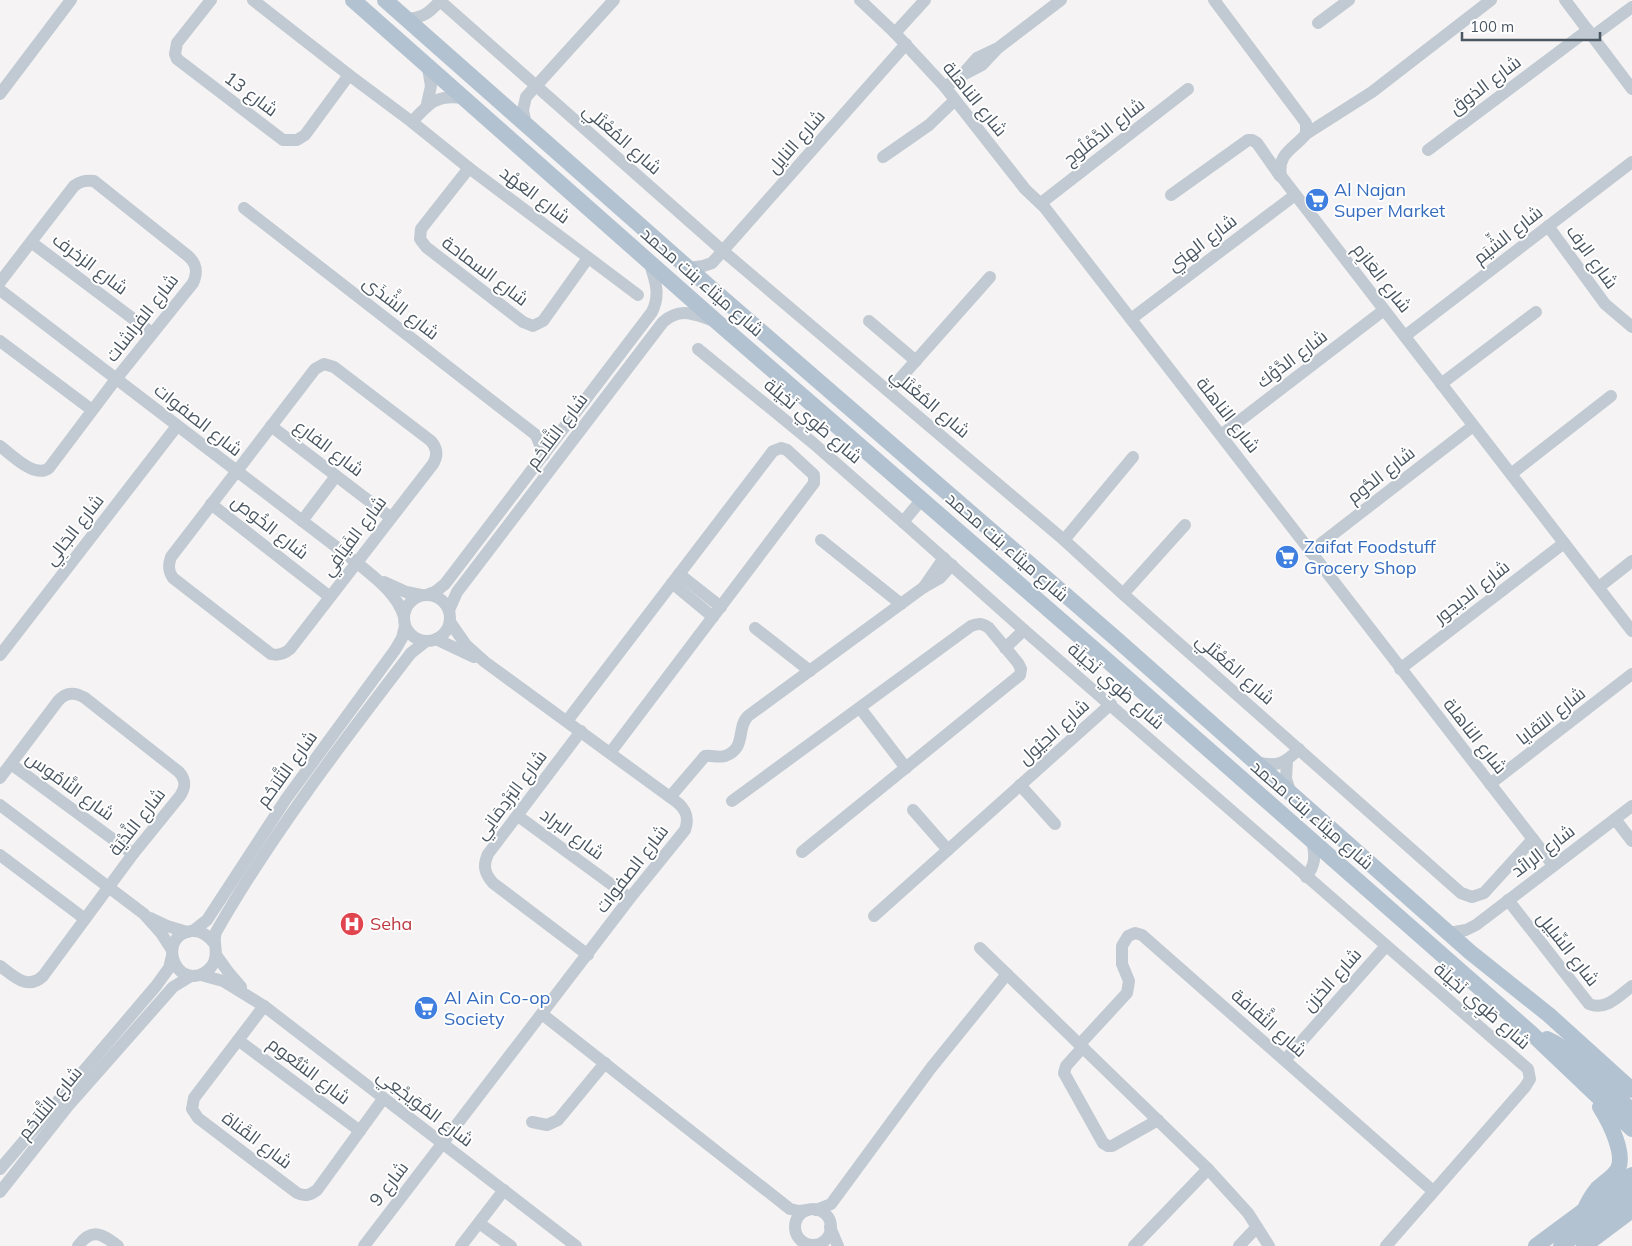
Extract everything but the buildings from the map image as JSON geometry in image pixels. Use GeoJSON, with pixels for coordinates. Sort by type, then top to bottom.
{"type":"FeatureCollection","features":[{"type":"Feature","properties":{"kind":"main road","name":"شارع ميثاء بنت محمد"},"geometry":{"type":"LineString","coordinates":[[353,0],[716,321],[922,499],[1530,1033],[1632,1129]]}},
{"type":"Feature","properties":{"kind":"main road","name":"شارع ميثاء بنت محمد"},"geometry":{"type":"LineString","coordinates":[[385,0],[712,289],[1290,791],[1470,952],[1549,1015],[1632,1090]]}},
{"type":"Feature","properties":{"kind":"main road"},"geometry":{"type":"LineString","coordinates":[[1530,1033],[1551,1041],[1569,1054],[1632,1111]]}},
{"type":"Feature","properties":{"kind":"main road"},"geometry":{"type":"LineString","coordinates":[[1612,1071],[1632,1084]]}},
{"type":"Feature","properties":{"kind":"main road"},"geometry":{"type":"LineString","coordinates":[[1585,1209],[1597,1189],[1618,1171],[1620,1162],[1614,1132],[1590,1090]]}},
{"type":"Feature","properties":{"kind":"main road"},"geometry":{"type":"LineString","coordinates":[[1536,1246],[1632,1174]]}},
{"type":"Feature","properties":{"kind":"main road"},"geometry":{"type":"LineString","coordinates":[[1561,1246],[1632,1192]]}},
{"type":"Feature","properties":{"kind":"main road"},"geometry":{"type":"LineString","coordinates":[[1584,1246],[1632,1210]]}},
{"type":"Feature","properties":{"kind":"street"},"geometry":{"type":"LineString","coordinates":[[0,94],[71,0]]}},
{"type":"Feature","properties":{"kind":"street","name":"شارع 13"},"geometry":{"type":"LineString","coordinates":[[211,0],[177,43],[175,54],[177,59],[284,140],[297,140],[305,135],[349,75]]}},
{"type":"Feature","properties":{"kind":"street","name":"شارع العَهْد"},"geometry":{"type":"LineString","coordinates":[[253,0],[469,168],[638,295]]}},
{"type":"Feature","properties":{"kind":"street"},"geometry":{"type":"LineString","coordinates":[[526,125],[522,110],[526,97],[614,0]]}},
{"type":"Feature","properties":{"kind":"street","name":"شارع الناهلة"},"geometry":{"type":"LineString","coordinates":[[860,0],[906,44],[945,87],[1025,189],[1041,203],[1552,865]]}},
{"type":"Feature","properties":{"kind":"street"},"geometry":{"type":"LineString","coordinates":[[895,33],[926,0]]}},
{"type":"Feature","properties":{"kind":"street"},"geometry":{"type":"LineString","coordinates":[[945,87],[961,76],[977,58],[998,48],[1061,0]]}},
{"type":"Feature","properties":{"kind":"street"},"geometry":{"type":"LineString","coordinates":[[1214,0],[1304,118],[1307,128],[1306,134]]}},
{"type":"Feature","properties":{"kind":"street"},"geometry":{"type":"LineString","coordinates":[[1318,23],[1349,0]]}},
{"type":"Feature","properties":{"kind":"street"},"geometry":{"type":"LineString","coordinates":[[1281,176],[1280,168],[1284,156],[1306,134],[1372,92],[1491,0]]}},
{"type":"Feature","properties":{"kind":"street"},"geometry":{"type":"LineString","coordinates":[[1565,0],[1632,88]]}},
{"type":"Feature","properties":{"kind":"street"},"geometry":{"type":"LineString","coordinates":[[427,37],[428,14],[440,1]]}},
{"type":"Feature","properties":{"kind":"street","name":"شارع المُعْتَلي"},"geometry":{"type":"LineString","coordinates":[[440,1],[535,87],[723,250],[1064,540],[1460,893],[1466,896],[1478,896],[1484,893],[1533,839]]}},
{"type":"Feature","properties":{"kind":"street","name":"شارع الذوق"},"geometry":{"type":"LineString","coordinates":[[1428,150],[1590,33],[1632,7]]}},
{"type":"Feature","properties":{"kind":"street"},"geometry":{"type":"LineString","coordinates":[[406,19],[428,14]]}},
{"type":"Feature","properties":{"kind":"street","name":"شارع النايل"},"geometry":{"type":"LineString","coordinates":[[712,263],[906,44]]}},
{"type":"Feature","properties":{"kind":"street"},"geometry":{"type":"LineString","coordinates":[[412,122],[427,104],[431,86],[428,68]]}},
{"type":"Feature","properties":{"kind":"street","name":"شارع الدَّمْلُوج"},"geometry":{"type":"LineString","coordinates":[[1041,203],[1188,89]]}},
{"type":"Feature","properties":{"kind":"street"},"geometry":{"type":"LineString","coordinates":[[427,104],[445,97],[463,98]]}},
{"type":"Feature","properties":{"kind":"street"},"geometry":{"type":"LineString","coordinates":[[499,101],[514,102],[526,97]]}},
{"type":"Feature","properties":{"kind":"street"},"geometry":{"type":"LineString","coordinates":[[883,157],[929,125],[955,100]]}},
{"type":"Feature","properties":{"kind":"street","name":"شارع العَازِم"},"geometry":{"type":"LineString","coordinates":[[1171,195],[1248,140],[1257,143],[1295,195],[1632,631]]}},
{"type":"Feature","properties":{"kind":"street","name":"شارع الشِّيَم"},"geometry":{"type":"LineString","coordinates":[[1404,336],[1632,162]]}},
{"type":"Feature","properties":{"kind":"street","name":"شارع السماحة"},"geometry":{"type":"LineString","coordinates":[[469,168],[421,229],[420,239],[426,248],[523,322],[534,326],[544,321],[588,258]]}},
{"type":"Feature","properties":{"kind":"street","name":"شارع الفراشات"},"geometry":{"type":"LineString","coordinates":[[0,282],[74,186],[83,181],[94,181],[194,261],[196,268],[196,276],[192,283],[46,470],[34,471],[0,446]]}},
{"type":"Feature","properties":{"kind":"street","name":"شارع الهني"},"geometry":{"type":"LineString","coordinates":[[1131,319],[1295,195]]}},
{"type":"Feature","properties":{"kind":"street","name":"شارع الشَّذَى"},"geometry":{"type":"LineString","coordinates":[[244,208],[536,435],[557,438]]}},
{"type":"Feature","properties":{"kind":"street","name":"شارع الرف"},"geometry":{"type":"LineString","coordinates":[[1548,226],[1605,304],[1632,327]]}},
{"type":"Feature","properties":{"kind":"street","name":"شارع الزخرف"},"geometry":{"type":"LineString","coordinates":[[31,242],[152,333]]}},
{"type":"Feature","properties":{"kind":"street","name":"شارع التَّلاَحُم"},"geometry":{"type":"LineString","coordinates":[[425,594],[435,592],[446,584],[652,312],[656,304],[657,286],[648,261]]}},
{"type":"Feature","properties":{"kind":"street"},"geometry":{"type":"LineString","coordinates":[[688,268],[712,263],[710,273],[712,289]]}},
{"type":"Feature","properties":{"kind":"street"},"geometry":{"type":"LineString","coordinates":[[889,391],[990,277]]}},
{"type":"Feature","properties":{"kind":"street","name":"شارع الصفوات"},"geometry":{"type":"LineString","coordinates":[[0,290],[356,562],[375,578],[398,603],[404,621]]}},
{"type":"Feature","properties":{"kind":"street","name":"شارع الدَّوْك"},"geometry":{"type":"LineString","coordinates":[[1221,435],[1384,310]]}},
{"type":"Feature","properties":{"kind":"street","name":"شارع التَّلاَحُم"},"geometry":{"type":"LineString","coordinates":[[450,616],[457,592],[663,322],[670,316],[686,312],[716,321]]}},
{"type":"Feature","properties":{"kind":"street"},"geometry":{"type":"LineString","coordinates":[[1442,384],[1536,312]]}},
{"type":"Feature","properties":{"kind":"street"},"geometry":{"type":"LineString","coordinates":[[868,321],[916,361]]}},
{"type":"Feature","properties":{"kind":"street"},"geometry":{"type":"LineString","coordinates":[[0,341],[92,410]]}},
{"type":"Feature","properties":{"kind":"street","name":"شارع طَوِي نَخِيلَة"},"geometry":{"type":"LineString","coordinates":[[698,349],[815,445],[1022,627],[1309,873],[1386,946],[1528,1069],[1530,1075],[1525,1087],[1386,1246]]}},
{"type":"Feature","properties":{"kind":"street","name":"شارع الفَيَافِي"},"geometry":{"type":"LineString","coordinates":[[324,364],[334,367],[431,441],[436,450],[435,460],[290,649],[283,654],[275,655],[271,654],[177,582],[168,568],[171,557],[236,472],[315,369],[324,364]]}},
{"type":"Feature","properties":{"kind":"street"},"geometry":{"type":"LineString","coordinates":[[1511,474],[1611,396]]}},
{"type":"Feature","properties":{"kind":"street","name":"شارع الجَالِي"},"geometry":{"type":"LineString","coordinates":[[0,655],[177,426]]}},
{"type":"Feature","properties":{"kind":"street","name":"شارع الفارِع"},"geometry":{"type":"LineString","coordinates":[[270,426],[390,517]]}},
{"type":"Feature","properties":{"kind":"street","name":"شارع الدُّوم"},"geometry":{"type":"LineString","coordinates":[[1310,552],[1473,426]]}},
{"type":"Feature","properties":{"kind":"street"},"geometry":{"type":"LineString","coordinates":[[536,435],[544,455]]}},
{"type":"Feature","properties":{"kind":"street"},"geometry":{"type":"LineString","coordinates":[[800,462],[815,445]]}},
{"type":"Feature","properties":{"kind":"street"},"geometry":{"type":"LineString","coordinates":[[567,721],[773,451],[778,448],[784,449],[814,475],[814,483],[610,753]]}},
{"type":"Feature","properties":{"kind":"street"},"geometry":{"type":"LineString","coordinates":[[1064,540],[1133,457]]}},
{"type":"Feature","properties":{"kind":"street"},"geometry":{"type":"LineString","coordinates":[[302,522],[336,476]]}},
{"type":"Feature","properties":{"kind":"street"},"geometry":{"type":"LineString","coordinates":[[903,522],[922,499]]}},
{"type":"Feature","properties":{"kind":"street","name":"شارع الخُوص"},"geometry":{"type":"LineString","coordinates":[[211,504],[330,597]]}},
{"type":"Feature","properties":{"kind":"street"},"geometry":{"type":"LineString","coordinates":[[1123,594],[1186,525]]}},
{"type":"Feature","properties":{"kind":"street"},"geometry":{"type":"LineString","coordinates":[[820,540],[901,604]]}},
{"type":"Feature","properties":{"kind":"street","name":"شارع الديجور"},"geometry":{"type":"LineString","coordinates":[[1400,669],[1564,543]]}},
{"type":"Feature","properties":{"kind":"street"},"geometry":{"type":"LineString","coordinates":[[677,794],[708,757],[724,756],[733,751],[740,742],[742,725],[746,718],[924,587],[948,561]]}},
{"type":"Feature","properties":{"kind":"street"},"geometry":{"type":"LineString","coordinates":[[1599,587],[1632,561]]}},
{"type":"Feature","properties":{"kind":"street","name":"شارع الصفوات"},"geometry":{"type":"LineString","coordinates":[[375,578],[398,589],[425,594]]}},
{"type":"Feature","properties":{"kind":"street"},"geometry":{"type":"LineString","coordinates":[[675,579],[717,612]]}},
{"type":"Feature","properties":{"kind":"street"},"geometry":{"type":"LineString","coordinates":[[425,594],[441,599],[450,616],[448,629],[442,635],[430,641],[412,636],[404,621],[406,607],[412,599],[425,594]]}},
{"type":"Feature","properties":{"kind":"street","name":"شارع الصفوات"},"geometry":{"type":"LineString","coordinates":[[443,1143],[630,898],[685,830],[687,823],[686,814],[677,794],[610,753],[485,662],[466,645],[450,616]]}},
{"type":"Feature","properties":{"kind":"street","name":"شارع التَّلاَحُم"},"geometry":{"type":"LineString","coordinates":[[190,931],[207,920],[286,799],[396,650],[402,638],[404,621]]}},
{"type":"Feature","properties":{"kind":"street"},"geometry":{"type":"LineString","coordinates":[[732,801],[977,624],[983,624],[989,628],[1021,669],[1020,675],[802,852]]}},
{"type":"Feature","properties":{"kind":"street"},"geometry":{"type":"LineString","coordinates":[[1004,646],[1022,627]]}},
{"type":"Feature","properties":{"kind":"street"},"geometry":{"type":"LineString","coordinates":[[755,628],[810,671]]}},
{"type":"Feature","properties":{"kind":"street","name":"شارع التَّلاَحُم"},"geometry":{"type":"LineString","coordinates":[[215,949],[218,928],[295,810],[407,658],[415,648],[430,641]]}},
{"type":"Feature","properties":{"kind":"street","name":"شارع الصفوات"},"geometry":{"type":"LineString","coordinates":[[430,641],[485,662]]}},
{"type":"Feature","properties":{"kind":"street","name":"شارع التقايا"},"geometry":{"type":"LineString","coordinates":[[1490,784],[1632,674]]}},
{"type":"Feature","properties":{"kind":"street","name":"شارع النَّدْيَة"},"geometry":{"type":"LineString","coordinates":[[0,778],[62,696],[73,693],[85,698],[179,772],[185,784],[184,791],[133,854],[38,980],[26,983],[0,966]]}},
{"type":"Feature","properties":{"kind":"street","name":"شارع الحِيُول"},"geometry":{"type":"LineString","coordinates":[[874,916],[1111,704]]}},
{"type":"Feature","properties":{"kind":"street"},"geometry":{"type":"LineString","coordinates":[[860,708],[906,768]]}},
{"type":"Feature","properties":{"kind":"street","name":"شارع البَرْدِمَانِي"},"geometry":{"type":"LineString","coordinates":[[581,731],[488,854],[485,861],[485,869],[488,877],[501,889],[588,955]]}},
{"type":"Feature","properties":{"kind":"street"},"geometry":{"type":"LineString","coordinates":[[1256,762],[1275,764],[1287,761],[1299,748]]}},
{"type":"Feature","properties":{"kind":"street"},"geometry":{"type":"LineString","coordinates":[[1287,761],[1286,779],[1290,791]]}},
{"type":"Feature","properties":{"kind":"street","name":"شارع النَّامُوس"},"geometry":{"type":"LineString","coordinates":[[11,764],[133,854]]}},
{"type":"Feature","properties":{"kind":"street","name":"شارع الحِيُول"},"geometry":{"type":"LineString","coordinates":[[1020,785],[1055,824]]}},
{"type":"Feature","properties":{"kind":"street"},"geometry":{"type":"LineString","coordinates":[[0,805],[144,914],[166,926],[205,934],[215,949],[214,963],[209,970],[196,975],[178,969],[161,933],[144,914]]}},
{"type":"Feature","properties":{"kind":"street","name":"شارع الرائد"},"geometry":{"type":"LineString","coordinates":[[1449,933],[1476,925],[1552,865],[1632,806]]}},
{"type":"Feature","properties":{"kind":"street"},"geometry":{"type":"LineString","coordinates":[[913,810],[948,850]]}},
{"type":"Feature","properties":{"kind":"street","name":"شارع البراد"},"geometry":{"type":"LineString","coordinates":[[518,816],[630,898]]}},
{"type":"Feature","properties":{"kind":"street"},"geometry":{"type":"LineString","coordinates":[[1615,819],[1632,841]]}},
{"type":"Feature","properties":{"kind":"street"},"geometry":{"type":"LineString","coordinates":[[1309,873],[1315,856],[1312,842]]}},
{"type":"Feature","properties":{"kind":"street"},"geometry":{"type":"LineString","coordinates":[[0,855],[85,919]]}},
{"type":"Feature","properties":{"kind":"street"},"geometry":{"type":"LineString","coordinates":[[1309,873],[1325,865],[1338,865]]}},
{"type":"Feature","properties":{"kind":"street","name":"شارع السِّلِيل"},"geometry":{"type":"LineString","coordinates":[[1508,900],[1588,1004],[1602,1006],[1608,1004],[1632,986]]}},
{"type":"Feature","properties":{"kind":"street"},"geometry":{"type":"LineString","coordinates":[[1470,952],[1476,925]]}},
{"type":"Feature","properties":{"kind":"street"},"geometry":{"type":"LineString","coordinates":[[172,953],[174,943],[179,936],[190,931]]}},
{"type":"Feature","properties":{"kind":"street","name":"شارع الثَّقافة"},"geometry":{"type":"LineString","coordinates":[[1081,1046],[1125,996],[1129,981],[1122,964],[1122,946],[1128,936],[1139,934],[1145,937],[1433,1191]]}},
{"type":"Feature","properties":{"kind":"street","name":"شارع الخزن"},"geometry":{"type":"LineString","coordinates":[[1285,1060],[1386,946]]}},
{"type":"Feature","properties":{"kind":"street"},"geometry":{"type":"LineString","coordinates":[[980,948],[1208,1169],[1234,1196],[1269,1246]]}},
{"type":"Feature","properties":{"kind":"street","name":"شارع المُوَيجْعِي"},"geometry":{"type":"LineString","coordinates":[[215,949],[229,973],[252,998]]}},
{"type":"Feature","properties":{"kind":"street","name":"شارع التَّلاَحُم"},"geometry":{"type":"LineString","coordinates":[[0,1169],[156,986],[169,968],[172,953]]}},
{"type":"Feature","properties":{"kind":"street"},"geometry":{"type":"LineString","coordinates":[[818,1244],[827,1238],[831,1204],[931,1068],[1007,974]]}},
{"type":"Feature","properties":{"kind":"street","name":"شارع التَّلاَحُم"},"geometry":{"type":"LineString","coordinates":[[0,1192],[68,1106],[173,987],[196,975]]}},
{"type":"Feature","properties":{"kind":"street","name":"شارع المُوَيجْعِي"},"geometry":{"type":"LineString","coordinates":[[196,975],[223,981],[264,1006],[576,1246]]}},
{"type":"Feature","properties":{"kind":"street","name":"شارع القَناة"},"geometry":{"type":"LineString","coordinates":[[264,1006],[194,1098],[192,1109],[198,1118],[297,1193],[308,1195],[317,1190],[383,1099]]}},
{"type":"Feature","properties":{"kind":"street"},"geometry":{"type":"LineString","coordinates":[[542,1014],[790,1209],[799,1211],[812,1210],[824,1214],[838,1246]]}},
{"type":"Feature","properties":{"kind":"street","name":"شارع الشُّعوم"},"geometry":{"type":"LineString","coordinates":[[238,1040],[360,1131]]}},
{"type":"Feature","properties":{"kind":"street"},"geometry":{"type":"LineString","coordinates":[[1081,1046],[1066,1066],[1064,1073],[1103,1143],[1112,1146],[1158,1120]]}},
{"type":"Feature","properties":{"kind":"street"},"geometry":{"type":"LineString","coordinates":[[532,1122],[547,1125],[558,1120],[605,1063]]}},
{"type":"Feature","properties":{"kind":"street","name":"شارع 9"},"geometry":{"type":"LineString","coordinates":[[364,1246],[443,1143]]}},
{"type":"Feature","properties":{"kind":"street"},"geometry":{"type":"LineString","coordinates":[[1134,1246],[1208,1169]]}},
{"type":"Feature","properties":{"kind":"street"},"geometry":{"type":"LineString","coordinates":[[461,1246],[504,1190]]}},
{"type":"Feature","properties":{"kind":"street"},"geometry":{"type":"LineString","coordinates":[[795,1226],[799,1216],[831,1204]]}},
{"type":"Feature","properties":{"kind":"street"},"geometry":{"type":"LineString","coordinates":[[790,1209],[795,1232],[801,1241],[812,1245],[834,1246]]}},
{"type":"Feature","properties":{"kind":"street"},"geometry":{"type":"LineString","coordinates":[[479,1223],[511,1246]]}},
{"type":"Feature","properties":{"kind":"street"},"geometry":{"type":"LineString","coordinates":[[1239,1246],[1257,1227]]}},
{"type":"Feature","properties":{"kind":"street"},"geometry":{"type":"LineString","coordinates":[[78,1246],[87,1236],[94,1234],[102,1235],[118,1246]]}},
{"type":"Feature","properties":{"kind":"place","name":"Al Najan Super Market"},"geometry":{"type":"Point","coordinates":[1317,200]}},
{"type":"Feature","properties":{"kind":"place","name":"Zaifat Foodstuff Grocery Shop"},"geometry":{"type":"Point","coordinates":[1287,557]}},
{"type":"Feature","properties":{"kind":"place","name":"Seha"},"geometry":{"type":"Point","coordinates":[352,924]}},
{"type":"Feature","properties":{"kind":"place","name":"Al Ain Co-op Society"},"geometry":{"type":"Point","coordinates":[426,1008]}}]}
